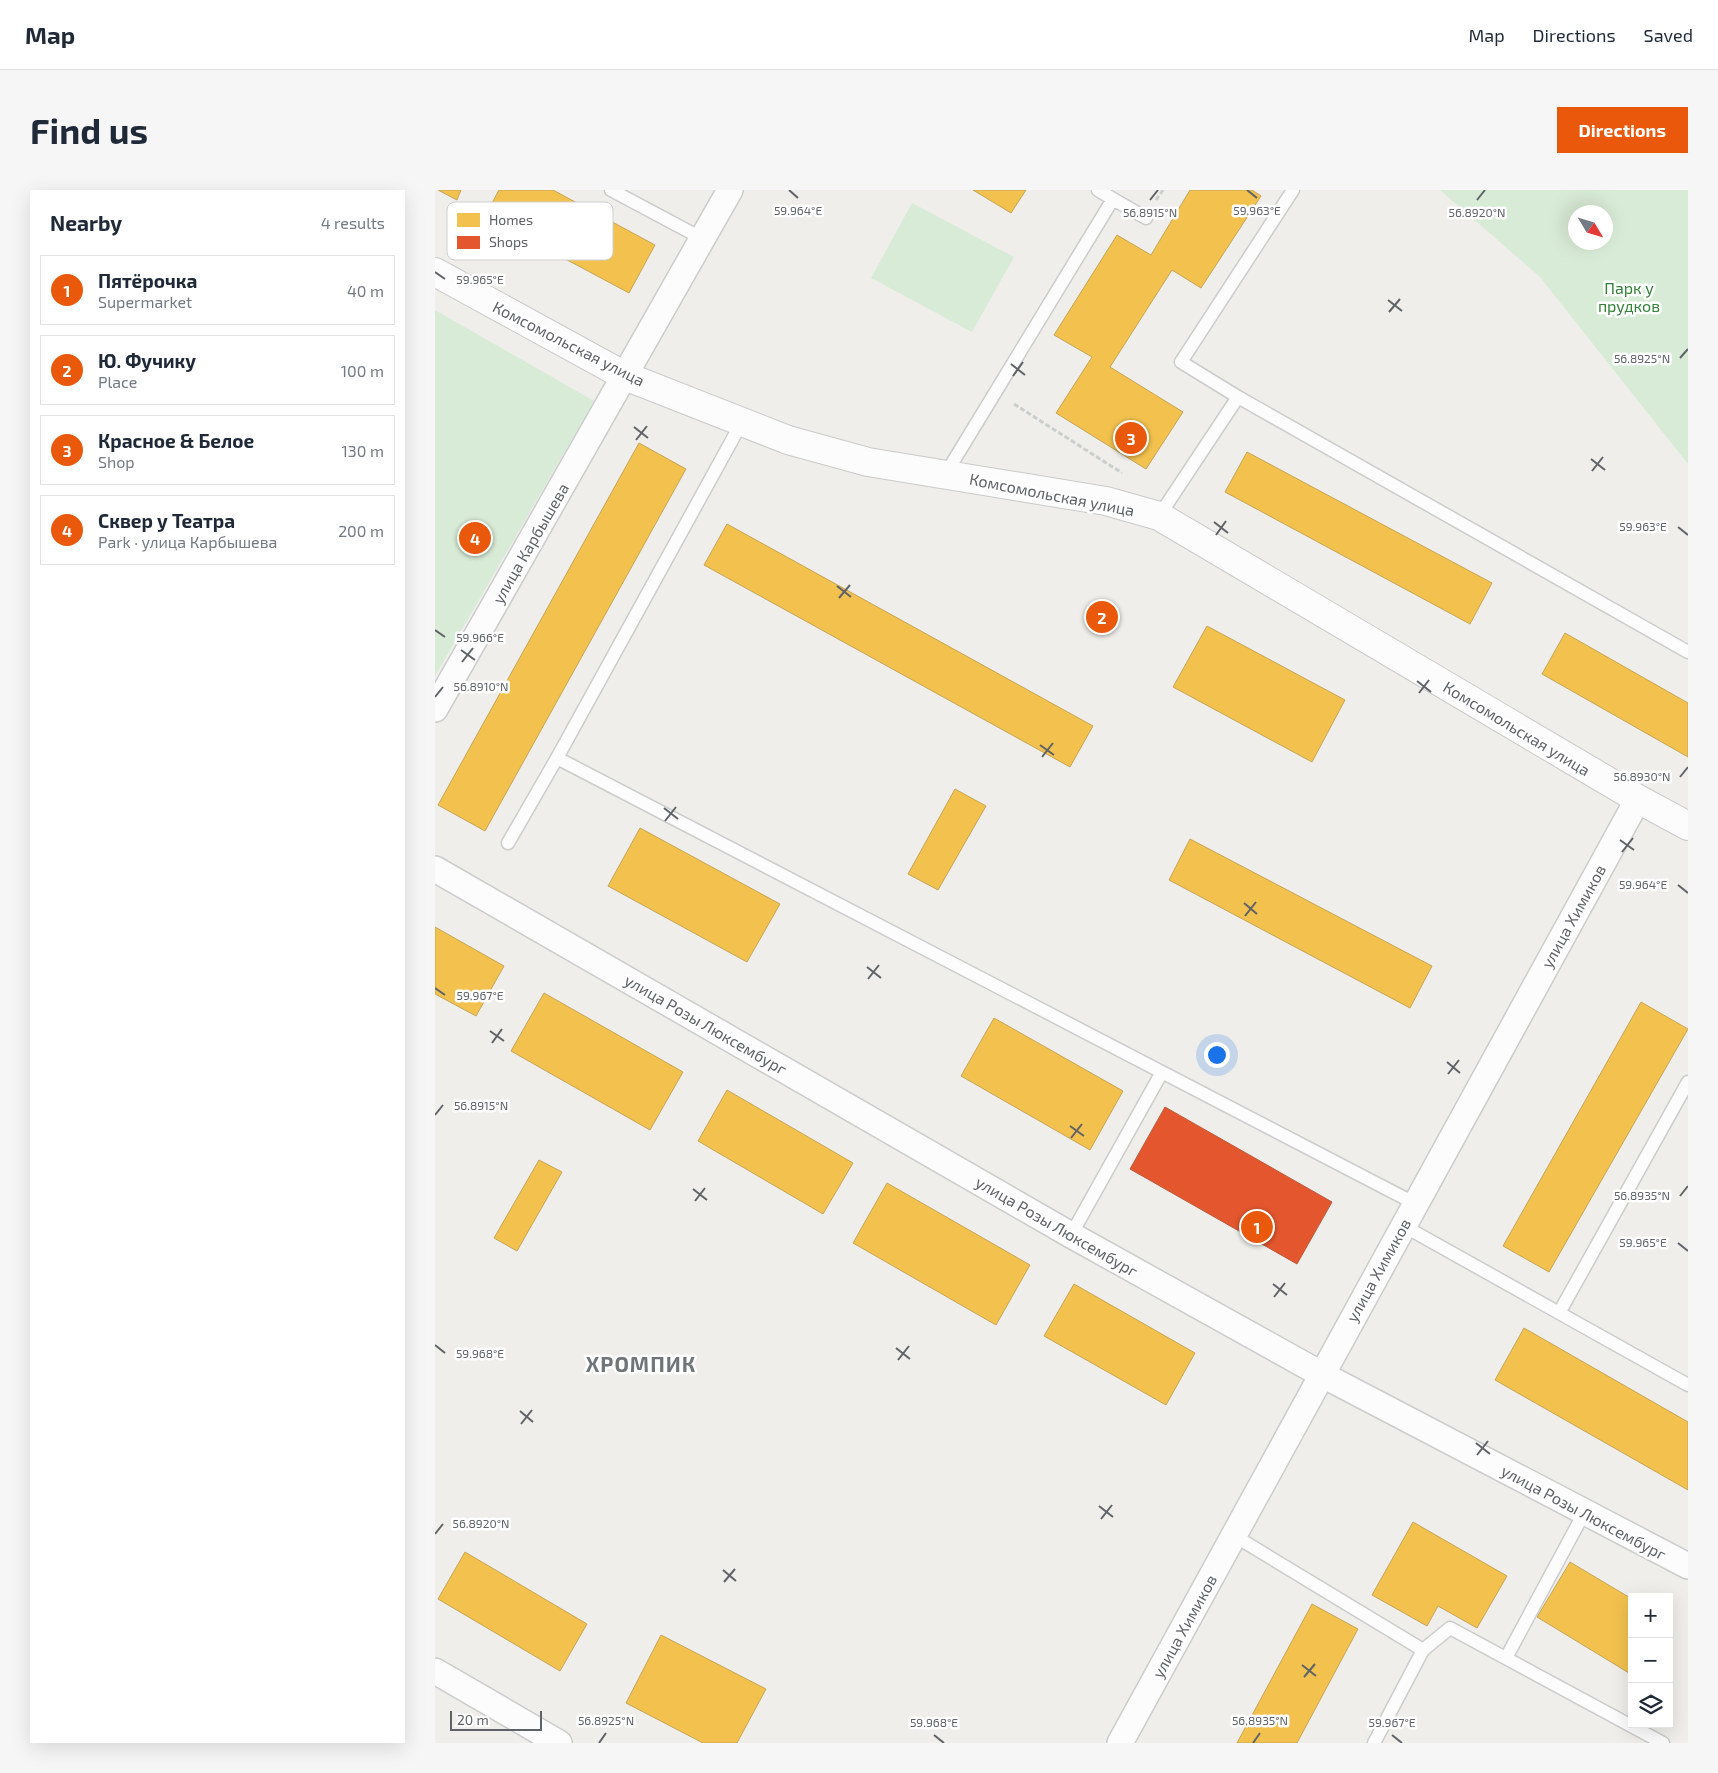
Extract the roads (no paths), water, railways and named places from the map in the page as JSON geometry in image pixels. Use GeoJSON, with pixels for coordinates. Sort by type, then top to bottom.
{"type":"FeatureCollection","features":[{"type":"Feature","properties":{"kind":"street","name":"улица Карбышева"},"geometry":{"type":"LineString","coordinates":[[435,709],[730,190]]}},
{"type":"Feature","properties":{"kind":"street","name":"Комсомольская улица"},"geometry":{"type":"LineString","coordinates":[[435,272],[625,376],[788,440],[868,462],[1106,501],[1159,516],[1638,799],[1688,826]]}},
{"type":"Feature","properties":{"kind":"street","name":"улица Химиков"},"geometry":{"type":"LineString","coordinates":[[1120,1743],[1414,1203],[1638,799]]}},
{"type":"Feature","properties":{"kind":"street","name":"улица Розы Люксембург"},"geometry":{"type":"LineString","coordinates":[[435,868],[1071,1235],[1321,1374],[1688,1566]]}},
{"type":"Feature","properties":{"kind":"street"},"geometry":{"type":"LineString","coordinates":[[435,1671],[559,1743]]}},
{"type":"Feature","properties":{"kind":"lane"},"geometry":{"type":"LineString","coordinates":[[611,190],[703,239]]}},
{"type":"Feature","properties":{"kind":"lane"},"geometry":{"type":"LineString","coordinates":[[1098,190],[1146,218]]}},
{"type":"Feature","properties":{"kind":"lane"},"geometry":{"type":"LineString","coordinates":[[1293,190],[1181,362],[1238,397],[1688,652]]}},
{"type":"Feature","properties":{"kind":"lane"},"geometry":{"type":"LineString","coordinates":[[945,475],[1113,199]]}},
{"type":"Feature","properties":{"kind":"lane"},"geometry":{"type":"LineString","coordinates":[[1159,516],[1238,397]]}},
{"type":"Feature","properties":{"kind":"lane"},"geometry":{"type":"LineString","coordinates":[[508,843],[557,758],[741,422]]}},
{"type":"Feature","properties":{"kind":"lane"},"geometry":{"type":"LineString","coordinates":[[557,758],[1414,1203]]}},
{"type":"Feature","properties":{"kind":"lane"},"geometry":{"type":"LineString","coordinates":[[1071,1235],[1162,1072]]}},
{"type":"Feature","properties":{"kind":"lane"},"geometry":{"type":"LineString","coordinates":[[1559,1313],[1688,1082]]}},
{"type":"Feature","properties":{"kind":"lane"},"geometry":{"type":"LineString","coordinates":[[1402,1225],[1688,1385]]}},
{"type":"Feature","properties":{"kind":"lane"},"geometry":{"type":"LineString","coordinates":[[1506,1658],[1584,1512]]}},
{"type":"Feature","properties":{"kind":"lane"},"geometry":{"type":"LineString","coordinates":[[1233,1535],[1423,1650]]}},
{"type":"Feature","properties":{"kind":"lane"},"geometry":{"type":"LineString","coordinates":[[1374,1743],[1423,1650],[1450,1628],[1663,1743]]}},
{"type":"Feature","properties":{"kind":"place","name":"Красное & Белое"},"geometry":{"type":"Point","coordinates":[1131,438]}},
{"type":"Feature","properties":{"kind":"place","name":"Сквер у Театра"},"geometry":{"type":"Point","coordinates":[475,538]}},
{"type":"Feature","properties":{"kind":"place","name":"Ю. Фучику"},"geometry":{"type":"Point","coordinates":[1102,617]}},
{"type":"Feature","properties":{"kind":"place","name":"Пятёрочка"},"geometry":{"type":"Point","coordinates":[1257,1227]}},
{"type":"Feature","properties":{"kind":"district","name":"ХРОМПИК"},"geometry":{"type":"Point","coordinates":[641,1363]}},
{"type":"Feature","properties":{"kind":"park label","name":"Парк у прудков"},"geometry":{"type":"Point","coordinates":[1629,296]}}]}
